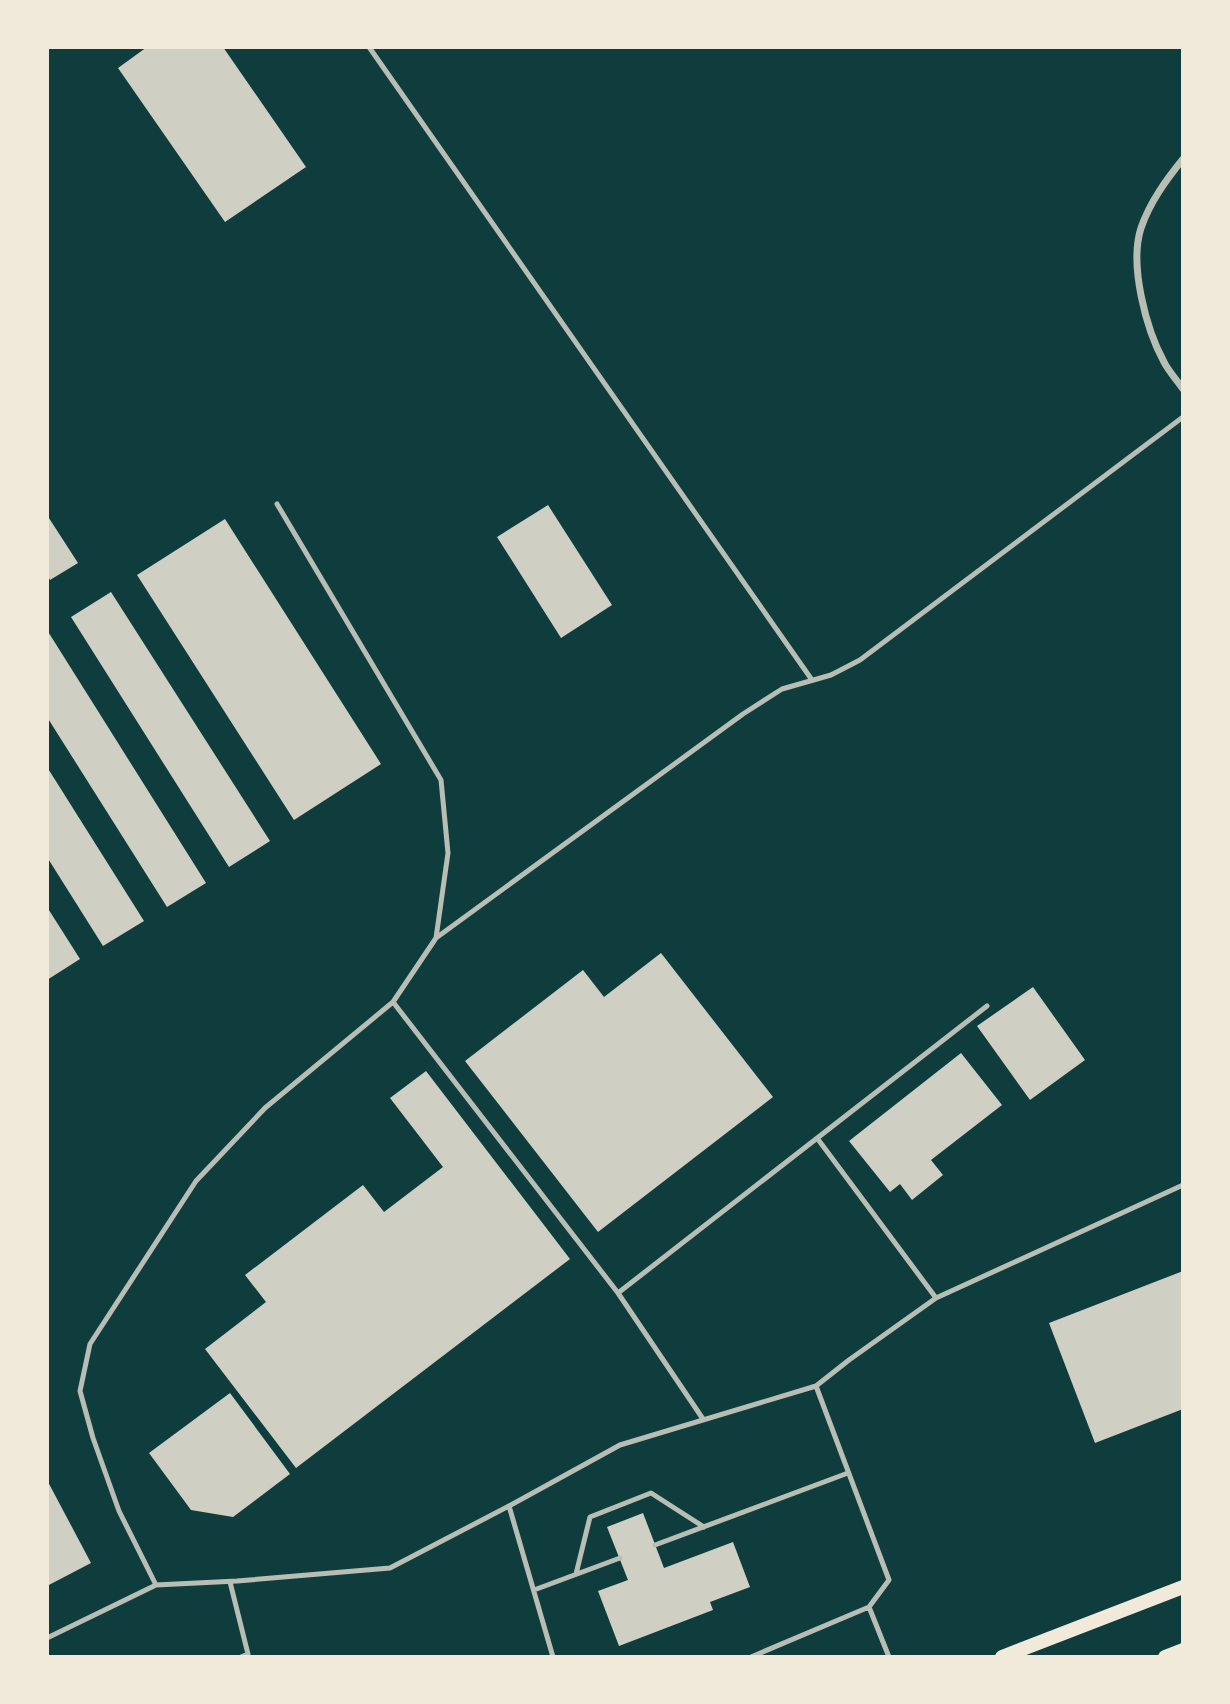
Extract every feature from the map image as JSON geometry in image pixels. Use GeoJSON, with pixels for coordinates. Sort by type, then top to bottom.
{"type":"FeatureCollection","features":[{"type":"Feature","properties":{"kind":"main road"},"geometry":{"type":"LineString","coordinates":[[1002,1657],[1183,1587]]}},
{"type":"Feature","properties":{"kind":"main road"},"geometry":{"type":"LineString","coordinates":[[1165,1657],[1183,1650]]}},
{"type":"Feature","properties":{"kind":"street"},"geometry":{"type":"LineString","coordinates":[[1183,159],[1159,190],[1140,229],[1137,270],[1146,318],[1165,363],[1183,389]]}},
{"type":"Feature","properties":{"kind":"lane"},"geometry":{"type":"LineString","coordinates":[[369,47],[812,680]]}},
{"type":"Feature","properties":{"kind":"lane"},"geometry":{"type":"LineString","coordinates":[[156,1585],[119,1511],[93,1438],[80,1391],[90,1344],[196,1181],[265,1108],[393,1002],[436,938],[743,714],[782,689],[831,675],[860,660],[1183,417]]}},
{"type":"Feature","properties":{"kind":"lane"},"geometry":{"type":"LineString","coordinates":[[277,504],[440,780],[448,853],[436,938]]}},
{"type":"Feature","properties":{"kind":"lane"},"geometry":{"type":"LineString","coordinates":[[393,1002],[618,1293],[703,1419]]}},
{"type":"Feature","properties":{"kind":"lane"},"geometry":{"type":"LineString","coordinates":[[618,1293],[987,1006]]}},
{"type":"Feature","properties":{"kind":"lane"},"geometry":{"type":"LineString","coordinates":[[817,1138],[936,1298]]}},
{"type":"Feature","properties":{"kind":"lane"},"geometry":{"type":"LineString","coordinates":[[47,1638],[156,1585],[230,1582],[390,1568],[620,1445],[816,1386],[936,1298],[1183,1185]]}},
{"type":"Feature","properties":{"kind":"lane"},"geometry":{"type":"LineString","coordinates":[[751,1657],[869,1607],[889,1580],[816,1386]]}},
{"type":"Feature","properties":{"kind":"lane"},"geometry":{"type":"LineString","coordinates":[[656,1545],[848,1473]]}},
{"type":"Feature","properties":{"kind":"lane"},"geometry":{"type":"LineString","coordinates":[[576,1574],[590,1517],[651,1493],[704,1527]]}},
{"type":"Feature","properties":{"kind":"lane"},"geometry":{"type":"LineString","coordinates":[[509,1506],[553,1657]]}},
{"type":"Feature","properties":{"kind":"lane"},"geometry":{"type":"LineString","coordinates":[[534,1590],[620,1558]]}},
{"type":"Feature","properties":{"kind":"lane"},"geometry":{"type":"LineString","coordinates":[[230,1582],[248,1654],[241,1657]]}},
{"type":"Feature","properties":{"kind":"lane"},"geometry":{"type":"LineString","coordinates":[[869,1607],[889,1657]]}},
{"type":"Feature","properties":{"kind":"building"},"geometry":{"type":"Polygon","coordinates":[[[147,47],[223,47],[306,167],[225,222],[118,68],[147,47]]]}},
{"type":"Feature","properties":{"kind":"building"},"geometry":{"type":"Polygon","coordinates":[[[548,505],[612,605],[561,638],[497,537],[548,505]]]}},
{"type":"Feature","properties":{"kind":"building"},"geometry":{"type":"Polygon","coordinates":[[[47,515],[78,563],[50,580],[47,575],[47,515]]]}},
{"type":"Feature","properties":{"kind":"building"},"geometry":{"type":"Polygon","coordinates":[[[225,519],[381,764],[294,820],[137,575],[225,519]]]}},
{"type":"Feature","properties":{"kind":"building"},"geometry":{"type":"Polygon","coordinates":[[[111,592],[270,841],[229,867],[71,617],[111,592]]]}},
{"type":"Feature","properties":{"kind":"building"},"geometry":{"type":"Polygon","coordinates":[[[47,630],[206,883],[167,907],[47,717],[47,630]]]}},
{"type":"Feature","properties":{"kind":"building"},"geometry":{"type":"Polygon","coordinates":[[[47,767],[144,921],[103,946],[47,857],[47,767]]]}},
{"type":"Feature","properties":{"kind":"building"},"geometry":{"type":"Polygon","coordinates":[[[47,907],[80,959],[47,980],[47,907]]]}},
{"type":"Feature","properties":{"kind":"building"},"geometry":{"type":"Polygon","coordinates":[[[661,953],[773,1097],[598,1232],[465,1061],[583,970],[604,997],[661,953]]]}},
{"type":"Feature","properties":{"kind":"building"},"geometry":{"type":"Polygon","coordinates":[[[1033,987],[1085,1060],[1030,1100],[977,1026],[1033,987]]]}},
{"type":"Feature","properties":{"kind":"building"},"geometry":{"type":"Polygon","coordinates":[[[961,1053],[1002,1105],[931,1160],[943,1175],[912,1200],[900,1184],[890,1192],[849,1141],[961,1053]]]}},
{"type":"Feature","properties":{"kind":"building"},"geometry":{"type":"Polygon","coordinates":[[[426,1071],[570,1259],[296,1468],[205,1349],[266,1302],[245,1275],[363,1185],[384,1212],[443,1167],[390,1098],[426,1071]]]}},
{"type":"Feature","properties":{"kind":"building"},"geometry":{"type":"Polygon","coordinates":[[[1183,1271],[1183,1409],[1095,1443],[1049,1323],[1183,1271]]]}},
{"type":"Feature","properties":{"kind":"building"},"geometry":{"type":"Polygon","coordinates":[[[230,1393],[290,1474],[233,1517],[191,1510],[149,1453],[230,1393]]]}},
{"type":"Feature","properties":{"kind":"building"},"geometry":{"type":"Polygon","coordinates":[[[47,1480],[91,1563],[47,1586],[47,1480]]]}},
{"type":"Feature","properties":{"kind":"building"},"geometry":{"type":"Polygon","coordinates":[[[643,1513],[664,1568],[733,1542],[750,1587],[710,1602],[713,1610],[619,1646],[598,1591],[628,1580],[607,1527],[643,1513]]]}}]}
